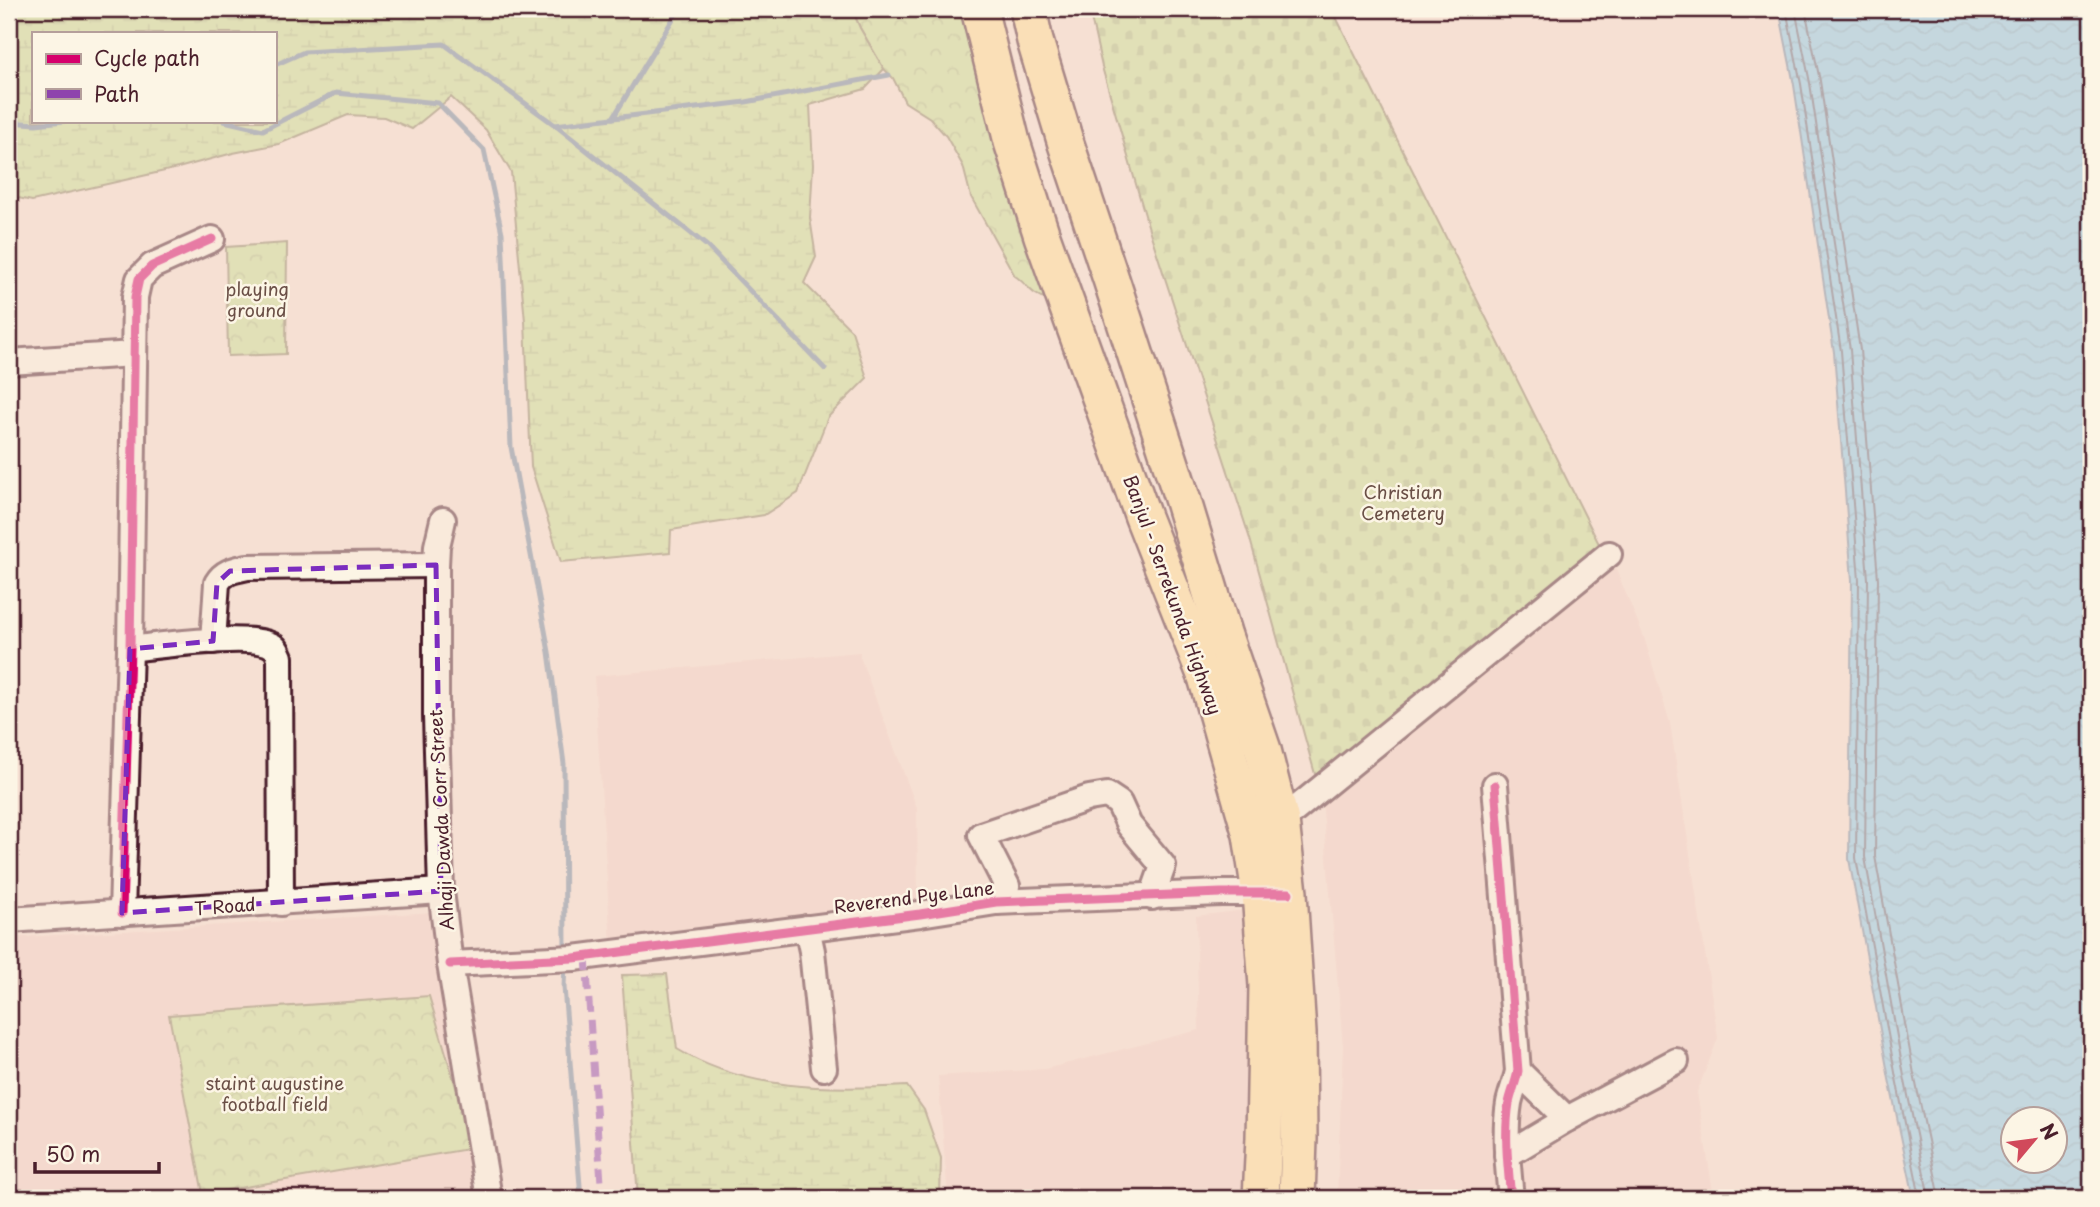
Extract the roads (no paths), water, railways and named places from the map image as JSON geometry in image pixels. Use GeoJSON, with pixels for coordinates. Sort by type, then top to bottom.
{"type":"FeatureCollection","features":[{"type":"Feature","properties":{"kind":"highway","name":"Banjul - Serrekunda Highway"},"geometry":{"type":"LineString","coordinates":[[979,9],[1012,142],[1042,236],[1143,517],[1206,677],[1251,835],[1274,893],[1298,1033],[1297,1198]]}},
{"type":"Feature","properties":{"kind":"highway","name":"Banjul - Serrekunda Highway"},"geometry":{"type":"LineString","coordinates":[[1028,9],[1066,144],[1263,750],[1281,821],[1267,986],[1261,1198]]}},
{"type":"Feature","properties":{"kind":"highway"},"geometry":{"type":"LineString","coordinates":[[1143,517],[1182,498]]}},
{"type":"Feature","properties":{"kind":"street"},"geometry":{"type":"LineString","coordinates":[[122,913],[130,649],[135,297],[139,279],[152,266],[212,239]]}},
{"type":"Feature","properties":{"kind":"street"},"geometry":{"type":"LineString","coordinates":[[9,362],[134,354]]}},
{"type":"Feature","properties":{"kind":"street","name":"Alhaji Dawda Corr Street"},"geometry":{"type":"LineString","coordinates":[[443,520],[436,565],[436,716],[441,891],[450,964],[489,1198]]}},
{"type":"Feature","properties":{"kind":"street"},"geometry":{"type":"LineString","coordinates":[[1281,821],[1609,554]]}},
{"type":"Feature","properties":{"kind":"street"},"geometry":{"type":"LineString","coordinates":[[213,641],[217,583],[221,576],[230,571],[248,566],[436,565]]}},
{"type":"Feature","properties":{"kind":"street"},"geometry":{"type":"LineString","coordinates":[[130,649],[213,641],[258,641],[274,647],[280,657],[281,903]]}},
{"type":"Feature","properties":{"kind":"street"},"geometry":{"type":"LineString","coordinates":[[1495,785],[1518,1071],[1509,1102],[1507,1155],[1511,1198]]}},
{"type":"Feature","properties":{"kind":"street"},"geometry":{"type":"LineString","coordinates":[[996,902],[1007,886],[981,835],[1089,798],[1107,795],[1119,803],[1129,824],[1163,866],[1152,897]]}},
{"type":"Feature","properties":{"kind":"street","name":"T Road"},"geometry":{"type":"LineString","coordinates":[[9,920],[441,891]]}},
{"type":"Feature","properties":{"kind":"street","name":"Reverend Pye Lane"},"geometry":{"type":"LineString","coordinates":[[450,964],[563,959],[996,902],[1274,893]]}},
{"type":"Feature","properties":{"kind":"street"},"geometry":{"type":"LineString","coordinates":[[807,928],[812,951],[824,1068]]}},
{"type":"Feature","properties":{"kind":"street"},"geometry":{"type":"LineString","coordinates":[[1507,1155],[1567,1119],[1676,1061]]}},
{"type":"Feature","properties":{"kind":"street"},"geometry":{"type":"LineString","coordinates":[[1518,1071],[1567,1119]]}},
{"type":"Feature","properties":{"kind":"water"},"geometry":{"type":"Polygon","coordinates":[[[1779,9],[2091,9],[2091,1198],[1914,1198],[1889,1079],[1849,859],[1852,580],[1834,352],[1794,85],[1779,9]]]}},
{"type":"Feature","properties":{"kind":"waterway"},"geometry":{"type":"LineString","coordinates":[[9,15],[20,9]]}},
{"type":"Feature","properties":{"kind":"waterway"},"geometry":{"type":"LineString","coordinates":[[613,118],[679,9]]}},
{"type":"Feature","properties":{"kind":"waterway"},"geometry":{"type":"LineString","coordinates":[[276,65],[304,52],[444,44],[555,125],[707,246],[825,369]]}},
{"type":"Feature","properties":{"kind":"waterway"},"geometry":{"type":"LineString","coordinates":[[555,125],[746,102],[889,75]]}},
{"type":"Feature","properties":{"kind":"waterway"},"geometry":{"type":"LineString","coordinates":[[228,122],[263,130],[336,93],[438,103],[484,150],[502,233],[511,447],[549,652],[564,764],[565,951]]}},
{"type":"Feature","properties":{"kind":"waterway"},"geometry":{"type":"LineString","coordinates":[[9,122],[55,122]]}},
{"type":"Feature","properties":{"kind":"waterway"},"geometry":{"type":"LineString","coordinates":[[565,964],[564,987],[581,1198]]}},
{"type":"Feature","properties":{"kind":"park label","name":"playing ground"},"geometry":{"type":"Point","coordinates":[257,300]}},
{"type":"Feature","properties":{"kind":"park label","name":"Christian Cemetery"},"geometry":{"type":"Point","coordinates":[1403,503]}},
{"type":"Feature","properties":{"kind":"park label","name":"staint augustine football field"},"geometry":{"type":"Point","coordinates":[275,1094]}}]}
